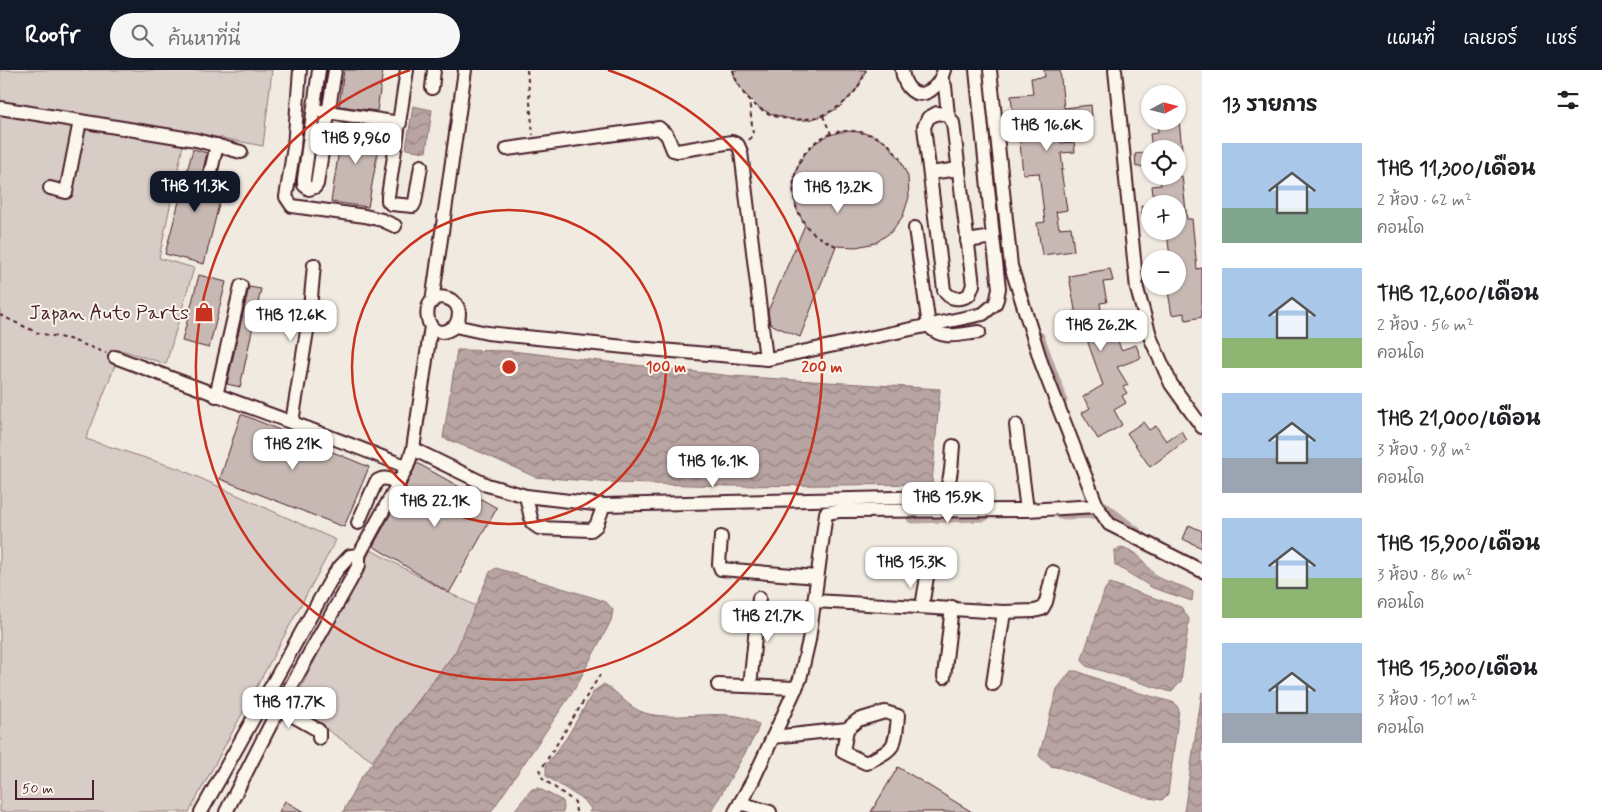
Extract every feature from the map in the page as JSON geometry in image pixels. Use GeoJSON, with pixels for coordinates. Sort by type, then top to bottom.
{"type":"FeatureCollection","features":[{"type":"Feature","properties":{"kind":"street"},"geometry":{"type":"LineString","coordinates":[[300,70],[294,147],[286,197],[288,202],[292,206],[365,216],[382,220],[395,226]]}},
{"type":"Feature","properties":{"kind":"street"},"geometry":{"type":"LineString","coordinates":[[319,70],[304,179],[304,185],[309,189],[317,184],[335,70]]}},
{"type":"Feature","properties":{"kind":"street"},"geometry":{"type":"LineString","coordinates":[[407,70],[388,196],[388,201],[391,204],[413,206],[421,166]]}},
{"type":"Feature","properties":{"kind":"street"},"geometry":{"type":"LineString","coordinates":[[432,88],[434,70]]}},
{"type":"Feature","properties":{"kind":"street"},"geometry":{"type":"LineString","coordinates":[[432,302],[443,298],[453,301],[460,316],[455,326],[446,331],[436,329],[428,322],[427,311],[432,302],[465,70]]}},
{"type":"Feature","properties":{"kind":"street"},"geometry":{"type":"LineString","coordinates":[[902,70],[906,85],[920,93],[934,90],[942,74]]}},
{"type":"Feature","properties":{"kind":"street"},"geometry":{"type":"LineString","coordinates":[[455,326],[487,333],[766,359],[979,316],[995,304],[999,288],[976,70]]}},
{"type":"Feature","properties":{"kind":"street"},"geometry":{"type":"LineString","coordinates":[[990,70],[1011,266],[1042,364],[1098,508],[1109,524],[1202,571]]}},
{"type":"Feature","properties":{"kind":"street"},"geometry":{"type":"LineString","coordinates":[[1115,70],[1137,289],[1151,339],[1171,384],[1202,427]]}},
{"type":"Feature","properties":{"kind":"street"},"geometry":{"type":"LineString","coordinates":[[942,74],[948,115],[953,123],[973,285],[971,291],[964,297],[955,299],[946,294],[944,290],[924,127],[928,118],[937,113],[948,115]]}},
{"type":"Feature","properties":{"kind":"street"},"geometry":{"type":"LineString","coordinates":[[0,108],[196,140],[241,152]]}},
{"type":"Feature","properties":{"kind":"street"},"geometry":{"type":"LineString","coordinates":[[313,110],[400,123]]}},
{"type":"Feature","properties":{"kind":"street"},"geometry":{"type":"LineString","coordinates":[[50,188],[66,192],[80,121]]}},
{"type":"Feature","properties":{"kind":"street"},"geometry":{"type":"LineString","coordinates":[[507,149],[659,128],[667,135],[673,150],[677,151],[732,142],[738,145],[741,152],[766,359]]}},
{"type":"Feature","properties":{"kind":"street"},"geometry":{"type":"LineString","coordinates":[[209,179],[217,145]]}},
{"type":"Feature","properties":{"kind":"street"},"geometry":{"type":"LineString","coordinates":[[930,173],[959,170]]}},
{"type":"Feature","properties":{"kind":"street"},"geometry":{"type":"LineString","coordinates":[[915,228],[929,326],[935,334],[941,336],[979,332]]}},
{"type":"Feature","properties":{"kind":"street"},"geometry":{"type":"LineString","coordinates":[[967,241],[993,237]]}},
{"type":"Feature","properties":{"kind":"street"},"geometry":{"type":"LineString","coordinates":[[292,422],[309,319],[314,265]]}},
{"type":"Feature","properties":{"kind":"street"},"geometry":{"type":"LineString","coordinates":[[216,396],[241,286]]}},
{"type":"Feature","properties":{"kind":"street"},"geometry":{"type":"LineString","coordinates":[[226,812],[279,708],[359,565],[359,555],[408,467],[413,449],[431,326]]}},
{"type":"Feature","properties":{"kind":"street"},"geometry":{"type":"LineString","coordinates":[[115,356],[216,396],[292,422],[408,467]]}},
{"type":"Feature","properties":{"kind":"street"},"geometry":{"type":"LineString","coordinates":[[1016,425],[1027,510]]}},
{"type":"Feature","properties":{"kind":"street"},"geometry":{"type":"LineString","coordinates":[[413,449],[487,484],[526,496],[604,504],[938,498],[944,494],[948,486],[953,446]]}},
{"type":"Feature","properties":{"kind":"street"},"geometry":{"type":"LineString","coordinates":[[358,523],[376,482],[384,477],[399,483]]}},
{"type":"Feature","properties":{"kind":"street"},"geometry":{"type":"LineString","coordinates":[[526,496],[532,523],[539,528],[591,530],[596,526],[604,504]]}},
{"type":"Feature","properties":{"kind":"street"},"geometry":{"type":"LineString","coordinates":[[770,812],[738,808],[800,679],[809,640],[826,513],[839,511],[1098,508]]}},
{"type":"Feature","properties":{"kind":"street"},"geometry":{"type":"LineString","coordinates":[[721,537],[719,564],[721,569],[817,577]]}},
{"type":"Feature","properties":{"kind":"street"},"geometry":{"type":"LineString","coordinates":[[201,812],[329,582],[350,556],[359,555]]}},
{"type":"Feature","properties":{"kind":"street"},"geometry":{"type":"LineString","coordinates":[[815,601],[952,607],[1004,612],[1034,612],[1042,609],[1046,602],[1053,572]]}},
{"type":"Feature","properties":{"kind":"street"},"geometry":{"type":"LineString","coordinates":[[922,606],[927,577]]}},
{"type":"Feature","properties":{"kind":"street"},"geometry":{"type":"LineString","coordinates":[[750,686],[759,598]]}},
{"type":"Feature","properties":{"kind":"street"},"geometry":{"type":"LineString","coordinates":[[944,678],[952,607]]}},
{"type":"Feature","properties":{"kind":"street"},"geometry":{"type":"LineString","coordinates":[[993,684],[1004,612]]}},
{"type":"Feature","properties":{"kind":"street"},"geometry":{"type":"LineString","coordinates":[[718,685],[796,688]]}},
{"type":"Feature","properties":{"kind":"street"},"geometry":{"type":"LineString","coordinates":[[279,708],[320,732],[319,738]]}},
{"type":"Feature","properties":{"kind":"street"},"geometry":{"type":"LineString","coordinates":[[773,737],[847,729],[858,720],[886,712],[898,716],[896,740],[890,750],[866,763],[843,752],[847,729]]}},
{"type":"Feature","properties":{"kind":"path"},"geometry":{"type":"LineString","coordinates":[[527,70],[534,145]]}},
{"type":"Feature","properties":{"kind":"path"},"geometry":{"type":"LineString","coordinates":[[733,70],[738,84],[749,99],[769,113],[793,120],[823,116],[840,107],[857,90],[866,70]]}},
{"type":"Feature","properties":{"kind":"path"},"geometry":{"type":"LineString","coordinates":[[741,152],[753,134],[749,99]]}},
{"type":"Feature","properties":{"kind":"path"},"geometry":{"type":"LineString","coordinates":[[823,116],[831,134]]}},
{"type":"Feature","properties":{"kind":"path"},"geometry":{"type":"LineString","coordinates":[[836,246],[819,238],[805,225],[796,208],[793,189],[795,170],[804,153],[818,140],[835,132],[854,131],[872,135],[888,144],[900,158]]}},
{"type":"Feature","properties":{"kind":"path"},"geometry":{"type":"LineString","coordinates":[[0,315],[38,332],[69,339],[115,356]]}},
{"type":"Feature","properties":{"kind":"path"},"geometry":{"type":"LineString","coordinates":[[576,812],[575,802],[543,779],[540,771],[600,675]]}},
{"type":"Feature","properties":{"kind":"shaded area"},"geometry":{"type":"Polygon","coordinates":[[[0,70],[272,70],[263,146],[186,131],[159,258],[194,268],[166,364],[121,350],[86,439],[180,469],[336,540],[189,812],[0,812],[0,70]]]}},
{"type":"Feature","properties":{"kind":"shaded area"},"geometry":{"type":"Polygon","coordinates":[[[371,550],[476,606],[456,651],[372,761],[292,705],[371,550]]]}},
{"type":"Feature","properties":{"kind":"water"},"geometry":{"type":"Polygon","coordinates":[[[413,106],[432,110],[426,152],[406,149],[413,106]]]}},
{"type":"Feature","properties":{"kind":"water"},"geometry":{"type":"Polygon","coordinates":[[[457,350],[511,351],[732,376],[940,389],[932,484],[730,486],[615,483],[535,477],[480,452],[443,438],[457,350]]]}},
{"type":"Feature","properties":{"kind":"water"},"geometry":{"type":"Polygon","coordinates":[[[1120,548],[1133,552],[1160,578],[1193,592],[1192,601],[1153,588],[1115,565],[1114,551],[1120,548]]]}},
{"type":"Feature","properties":{"kind":"water"},"geometry":{"type":"Polygon","coordinates":[[[496,568],[598,599],[607,603],[613,610],[611,621],[574,690],[491,812],[343,812],[360,779],[456,651],[490,572],[496,568]]]}},
{"type":"Feature","properties":{"kind":"water"},"geometry":{"type":"Polygon","coordinates":[[[1110,583],[1181,607],[1189,619],[1181,682],[1171,692],[1086,666],[1082,659],[1105,589],[1110,583]]]}},
{"type":"Feature","properties":{"kind":"water"},"geometry":{"type":"Polygon","coordinates":[[[1071,671],[1077,671],[1119,687],[1175,703],[1179,710],[1168,794],[1162,800],[1143,797],[1061,768],[1050,766],[1039,756],[1057,689],[1071,671]]]}},
{"type":"Feature","properties":{"kind":"water"},"geometry":{"type":"Polygon","coordinates":[[[604,684],[628,704],[645,713],[658,716],[735,716],[748,719],[759,725],[756,734],[711,812],[589,812],[591,809],[585,801],[546,776],[546,765],[567,737],[594,691],[604,684]]]}},
{"type":"Feature","properties":{"kind":"water"},"geometry":{"type":"Polygon","coordinates":[[[1202,692],[1202,812],[1184,812],[1202,692]]]}},
{"type":"Feature","properties":{"kind":"water"},"geometry":{"type":"Polygon","coordinates":[[[538,788],[563,801],[563,812],[513,812],[532,789],[538,788]]]}},
{"type":"Feature","properties":{"kind":"building"},"geometry":{"type":"Polygon","coordinates":[[[344,70],[383,70],[377,111],[339,106],[344,70]]]}},
{"type":"Feature","properties":{"kind":"building"},"geometry":{"type":"Polygon","coordinates":[[[733,70],[866,70],[857,89],[840,107],[823,116],[808,120],[793,120],[769,113],[758,107],[741,90],[733,70]]]}},
{"type":"Feature","properties":{"kind":"building"},"geometry":{"type":"Polygon","coordinates":[[[1044,70],[1060,70],[1064,108],[1091,105],[1092,116],[1058,119],[1061,143],[1074,142],[1075,152],[1061,153],[1063,170],[1061,170],[1067,210],[1056,212],[1059,228],[1071,227],[1074,251],[1042,255],[1037,223],[1045,222],[1039,173],[1023,174],[1018,123],[1014,124],[1011,96],[1033,94],[1031,78],[1045,77],[1044,70]]]}},
{"type":"Feature","properties":{"kind":"building"},"geometry":{"type":"Polygon","coordinates":[[[343,123],[382,128],[368,207],[331,202],[343,123]]]}},
{"type":"Feature","properties":{"kind":"building"},"geometry":{"type":"Polygon","coordinates":[[[1158,130],[1180,130],[1181,140],[1151,140],[1150,134],[1158,133],[1158,130]]]}},
{"type":"Feature","properties":{"kind":"building"},"geometry":{"type":"Polygon","coordinates":[[[854,131],[872,135],[888,144],[900,159],[908,177],[909,197],[903,216],[891,232],[875,243],[856,247],[836,246],[800,337],[770,324],[768,311],[805,225],[796,208],[793,189],[795,175],[800,161],[817,142],[827,136],[840,132],[854,131]]]}},
{"type":"Feature","properties":{"kind":"building"},"geometry":{"type":"Polygon","coordinates":[[[193,149],[207,153],[201,178],[204,185],[208,187],[215,185],[218,175],[226,177],[204,264],[165,254],[193,149]]]}},
{"type":"Feature","properties":{"kind":"building"},"geometry":{"type":"Polygon","coordinates":[[[1141,153],[1141,167],[1136,167],[1135,154],[1141,153]]]}},
{"type":"Feature","properties":{"kind":"building"},"geometry":{"type":"Polygon","coordinates":[[[1183,185],[1184,195],[1153,195],[1152,186],[1183,185]]]}},
{"type":"Feature","properties":{"kind":"building"},"geometry":{"type":"Polygon","coordinates":[[[1186,210],[1187,219],[1192,219],[1197,269],[1202,268],[1202,317],[1186,320],[1184,313],[1172,315],[1169,295],[1186,295],[1186,250],[1169,250],[1168,240],[1186,240],[1186,210]]]}},
{"type":"Feature","properties":{"kind":"building"},"geometry":{"type":"Polygon","coordinates":[[[1110,269],[1113,281],[1103,282],[1107,302],[1100,303],[1102,316],[1100,317],[1107,338],[1116,334],[1121,350],[1136,345],[1141,358],[1117,367],[1128,385],[1123,387],[1127,393],[1122,396],[1126,403],[1114,410],[1122,425],[1098,439],[1082,413],[1090,408],[1083,397],[1103,385],[1080,320],[1077,321],[1069,276],[1110,269]]]}},
{"type":"Feature","properties":{"kind":"building","name":"Japan Auto Parts"},"geometry":{"type":"Polygon","coordinates":[[[199,275],[226,282],[209,348],[182,341],[199,275]]]}},
{"type":"Feature","properties":{"kind":"building"},"geometry":{"type":"Polygon","coordinates":[[[249,287],[261,289],[240,387],[227,384],[249,287]]]}},
{"type":"Feature","properties":{"kind":"building"},"geometry":{"type":"Polygon","coordinates":[[[241,414],[369,467],[344,527],[220,479],[241,414]]]}},
{"type":"Feature","properties":{"kind":"building"},"geometry":{"type":"Polygon","coordinates":[[[1143,422],[1149,430],[1156,426],[1166,441],[1181,431],[1187,440],[1150,467],[1127,433],[1143,422]]]}},
{"type":"Feature","properties":{"kind":"building"},"geometry":{"type":"Polygon","coordinates":[[[417,463],[497,508],[449,593],[373,546],[417,463]]]}},
{"type":"Feature","properties":{"kind":"building"},"geometry":{"type":"Polygon","coordinates":[[[1189,525],[1202,531],[1202,548],[1183,539],[1189,525]]]}},
{"type":"Feature","properties":{"kind":"building"},"geometry":{"type":"Polygon","coordinates":[[[898,767],[972,812],[871,812],[898,767]]]}},
{"type":"Feature","properties":{"kind":"building"},"geometry":{"type":"Polygon","coordinates":[[[285,801],[304,812],[279,812],[285,801]]]}},
{"type":"Feature","properties":{"kind":"waterway"},"geometry":{"type":"LineString","coordinates":[[1039,337],[1062,400]]}},
{"type":"Feature","properties":{"kind":"waterway"},"geometry":{"type":"LineString","coordinates":[[1100,504],[1136,532]]}},
{"type":"Feature","properties":{"kind":"waterway"},"geometry":{"type":"LineString","coordinates":[[1060,514],[1109,513]]}},
{"type":"Feature","properties":{"kind":"waterway"},"geometry":{"type":"LineString","coordinates":[[912,518],[984,516]]}},
{"type":"Feature","properties":{"kind":"place","name":"Japan Auto Parts"},"geometry":{"type":"Point","coordinates":[204,312]}}]}
